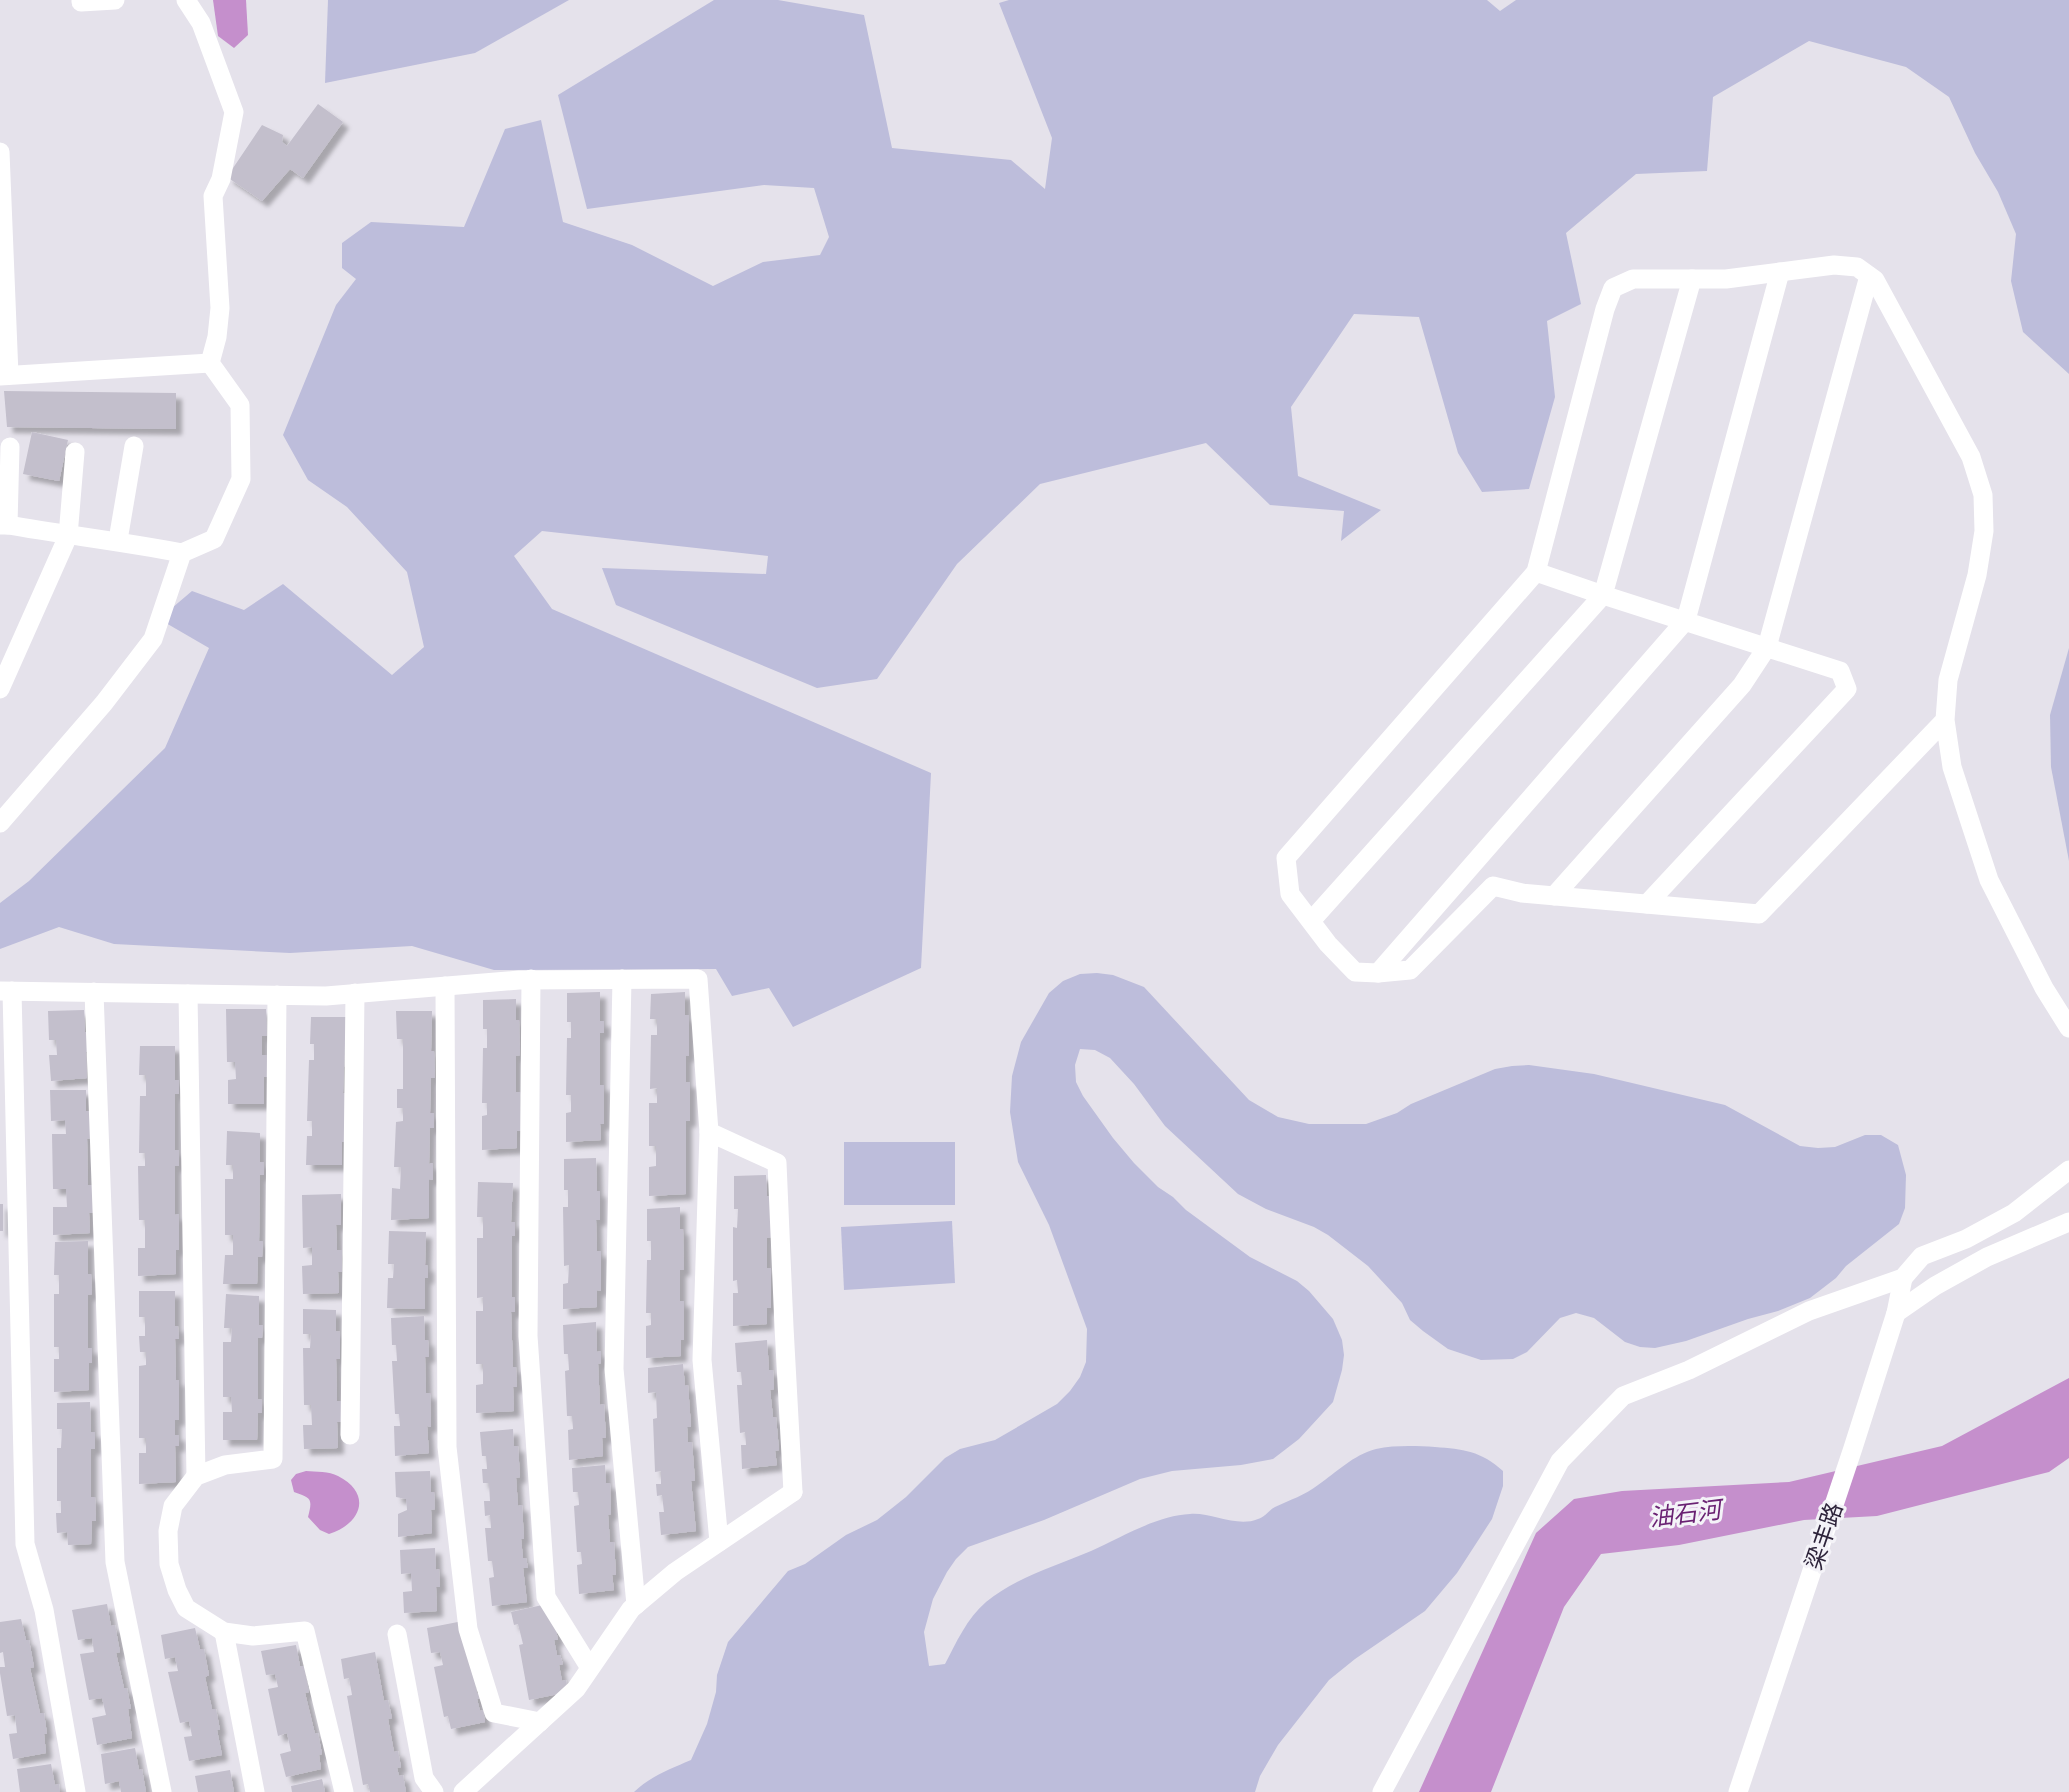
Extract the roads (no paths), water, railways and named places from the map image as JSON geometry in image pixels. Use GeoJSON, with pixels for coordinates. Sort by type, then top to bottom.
{"type":"FeatureCollection","features":[{"type":"Feature","properties":{"kind":"street"},"geometry":{"type":"LineString","coordinates":[[81,0],[115,0]]}},
{"type":"Feature","properties":{"kind":"street"},"geometry":{"type":"LineString","coordinates":[[186,0],[201,23],[234,112],[221,179],[214,196],[220,308],[217,337],[210,363]]}},
{"type":"Feature","properties":{"kind":"street"},"geometry":{"type":"LineString","coordinates":[[0,152],[4,375],[210,363]]}},
{"type":"Feature","properties":{"kind":"street"},"geometry":{"type":"LineString","coordinates":[[1945,720],[1759,914],[1522,893],[1493,886],[1410,970],[1378,973],[1355,972],[1328,944],[1290,894],[1286,858],[1535,572],[1605,309],[1613,289],[1633,279],[1726,279],[1834,265],[1857,267],[1875,280],[1971,457],[1983,495],[1984,531],[1977,575],[1948,680],[1945,720],[1952,767],[1989,880],[2044,988],[2069,1028]]}},
{"type":"Feature","properties":{"kind":"street"},"geometry":{"type":"LineString","coordinates":[[1378,973],[1686,620],[1780,272]]}},
{"type":"Feature","properties":{"kind":"street"},"geometry":{"type":"LineString","coordinates":[[1554,896],[1742,685],[1767,646],[1869,276]]}},
{"type":"Feature","properties":{"kind":"street"},"geometry":{"type":"LineString","coordinates":[[1311,921],[1603,595],[1692,279]]}},
{"type":"Feature","properties":{"kind":"street"},"geometry":{"type":"LineString","coordinates":[[10,447],[4,525],[183,553],[214,539],[241,479],[240,405],[210,363]]}},
{"type":"Feature","properties":{"kind":"street"},"geometry":{"type":"LineString","coordinates":[[118,541],[134,446]]}},
{"type":"Feature","properties":{"kind":"street"},"geometry":{"type":"LineString","coordinates":[[0,689],[68,536],[75,452]]}},
{"type":"Feature","properties":{"kind":"street"},"geometry":{"type":"LineString","coordinates":[[0,823],[104,703],[153,639],[183,553]]}},
{"type":"Feature","properties":{"kind":"street"},"geometry":{"type":"LineString","coordinates":[[1535,572],[1840,671],[1847,689],[1647,904]]}},
{"type":"Feature","properties":{"kind":"street"},"geometry":{"type":"LineString","coordinates":[[531,979],[528,1336],[546,1597],[590,1668]]}},
{"type":"Feature","properties":{"kind":"street"},"geometry":{"type":"LineString","coordinates":[[76,1792],[44,1609],[25,1544],[6,991],[326,996],[531,979],[698,979],[709,1132],[702,1360],[719,1542]]}},
{"type":"Feature","properties":{"kind":"street"},"geometry":{"type":"LineString","coordinates":[[622,979],[614,1368],[636,1605]]}},
{"type":"Feature","properties":{"kind":"street"},"geometry":{"type":"LineString","coordinates":[[445,986],[447,1447],[468,1629],[494,1713],[540,1722]]}},
{"type":"Feature","properties":{"kind":"street"},"geometry":{"type":"LineString","coordinates":[[94,992],[115,1562],[162,1792]]}},
{"type":"Feature","properties":{"kind":"street"},"geometry":{"type":"LineString","coordinates":[[350,1435],[355,993]]}},
{"type":"Feature","properties":{"kind":"street"},"geometry":{"type":"LineString","coordinates":[[188,994],[196,1476]]}},
{"type":"Feature","properties":{"kind":"street"},"geometry":{"type":"LineString","coordinates":[[277,995],[273,1459],[225,1465],[196,1476],[173,1506],[169,1531],[169,1564],[186,1608],[224,1632],[253,1636],[306,1631],[344,1792]]}},
{"type":"Feature","properties":{"kind":"street"},"geometry":{"type":"LineString","coordinates":[[463,1792],[576,1689],[631,1609],[675,1572],[793,1492],[777,1163],[709,1132]]}},
{"type":"Feature","properties":{"kind":"street"},"geometry":{"type":"LineString","coordinates":[[1382,1792],[1560,1461],[1622,1396],[1689,1370],[1808,1311],[1903,1278],[1922,1256],[1966,1239],[2014,1213],[2069,1170]]}},
{"type":"Feature","properties":{"kind":"street"},"geometry":{"type":"LineString","coordinates":[[1896,1312],[1987,1257],[2069,1222]]}},
{"type":"Feature","properties":{"kind":"street","name":"梁丰路"},"geometry":{"type":"LineString","coordinates":[[1738,1792],[1853,1448],[1896,1312],[1903,1278]]}},
{"type":"Feature","properties":{"kind":"street"},"geometry":{"type":"LineString","coordinates":[[224,1632],[255,1792]]}},
{"type":"Feature","properties":{"kind":"street"},"geometry":{"type":"LineString","coordinates":[[397,1634],[424,1778],[434,1792]]}},
{"type":"Feature","properties":{"kind":"water"},"geometry":{"type":"Polygon","coordinates":[[[213,0],[246,0],[248,35],[234,48],[218,36],[213,0]]]}},
{"type":"Feature","properties":{"kind":"water","name":"油石河"},"geometry":{"type":"Polygon","coordinates":[[[2069,1378],[2069,1458],[2049,1472],[1877,1516],[1804,1520],[1679,1545],[1601,1554],[1564,1607],[1491,1792],[1419,1792],[1536,1533],[1574,1499],[1622,1491],[1789,1482],[1942,1446],[2069,1378]]]}},
{"type":"Feature","properties":{"kind":"water"},"geometry":{"type":"Polygon","coordinates":[[[306,1471],[334,1474],[356,1491],[359,1508],[349,1523],[329,1534],[320,1530],[308,1517],[310,1502],[294,1492],[291,1480],[296,1474],[306,1471]]]}}]}
